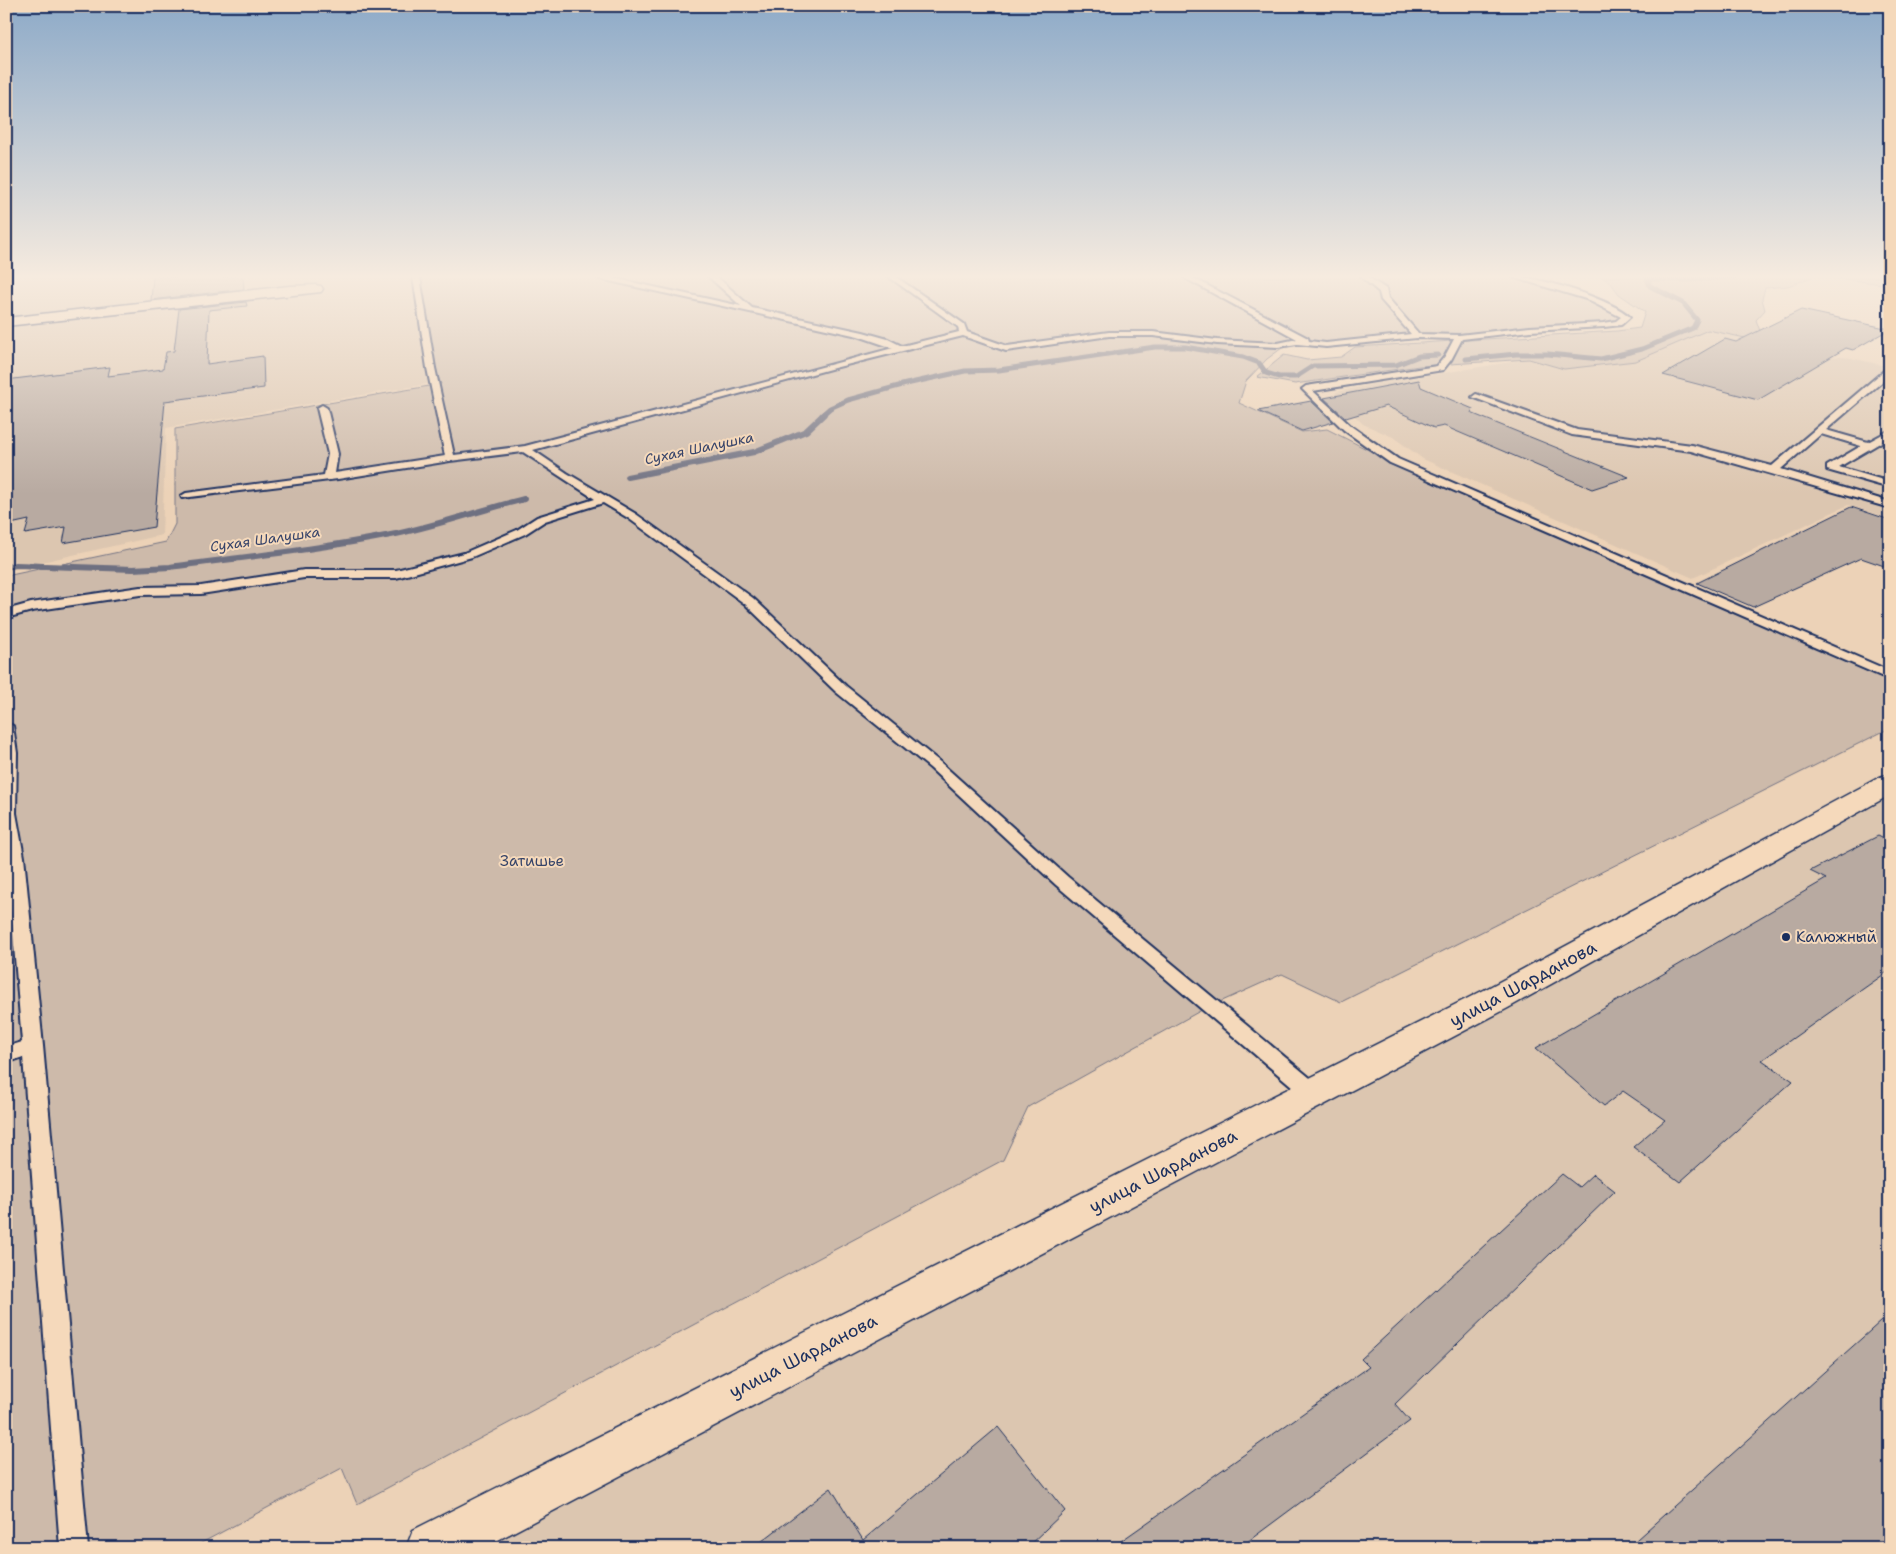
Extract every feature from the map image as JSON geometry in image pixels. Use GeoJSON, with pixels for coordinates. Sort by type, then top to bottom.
{"type":"FeatureCollection","features":[{"type":"Feature","properties":{"kind":"main road","name":"улица Шарданова"},"geometry":{"type":"LineString","coordinates":[[431,1548],[1496,1000],[1890,783]]}},
{"type":"Feature","properties":{"kind":"lane"},"geometry":{"type":"LineString","coordinates":[[428,350],[438,410],[450,458]]}},
{"type":"Feature","properties":{"kind":"lane"},"geometry":{"type":"LineString","coordinates":[[186,496],[525,449],[831,366],[900,350]]}},
{"type":"Feature","properties":{"kind":"lane"},"geometry":{"type":"LineString","coordinates":[[1452,350],[1450,358],[1440,368],[1306,389],[1331,416],[1368,445],[1394,461],[1890,676]]}},
{"type":"Feature","properties":{"kind":"lane"},"geometry":{"type":"LineString","coordinates":[[1774,470],[1890,370]]}},
{"type":"Feature","properties":{"kind":"lane"},"geometry":{"type":"LineString","coordinates":[[1476,397],[1575,433],[1692,448],[1774,470],[1890,505]]}},
{"type":"Feature","properties":{"kind":"lane"},"geometry":{"type":"LineString","coordinates":[[322,408],[333,454],[329,477]]}},
{"type":"Feature","properties":{"kind":"lane"},"geometry":{"type":"LineString","coordinates":[[1819,431],[1870,445]]}},
{"type":"Feature","properties":{"kind":"lane"},"geometry":{"type":"LineString","coordinates":[[1890,433],[1831,468],[1890,485]]}},
{"type":"Feature","properties":{"kind":"lane"},"geometry":{"type":"LineString","coordinates":[[525,449],[562,475],[632,516],[749,601],[841,689],[935,765],[1062,881],[1314,1093]]}},
{"type":"Feature","properties":{"kind":"lane"},"geometry":{"type":"LineString","coordinates":[[6,614],[31,607],[140,591],[201,590],[304,574],[396,574],[468,555],[522,532],[541,519],[605,499]]}},
{"type":"Feature","properties":{"kind":"lane"},"geometry":{"type":"LineString","coordinates":[[6,726],[9,749],[8,809],[16,858],[33,1046],[74,1548]]}},
{"type":"Feature","properties":{"kind":"lane"},"geometry":{"type":"LineString","coordinates":[[6,1055],[33,1046]]}},
{"type":"Feature","properties":{"kind":"shaded area"},"geometry":{"type":"Polygon","coordinates":[[[6,350],[428,350],[434,383],[166,428],[162,535],[6,570],[6,350]]]}},
{"type":"Feature","properties":{"kind":"shaded area"},"geometry":{"type":"Polygon","coordinates":[[[1663,350],[1799,350],[1886,366],[1876,376],[1890,380],[1890,519],[1848,505],[1693,578],[1423,459],[1393,437],[1363,424],[1335,396],[1336,392],[1376,384],[1529,359],[1564,369],[1636,361],[1663,350]]]}},
{"type":"Feature","properties":{"kind":"shaded area"},"geometry":{"type":"Polygon","coordinates":[[[1890,783],[1890,1548],[431,1548],[1890,783]]]}},
{"type":"Feature","properties":{"kind":"green space","name":"Затишье"},"geometry":{"type":"Polygon","coordinates":[[[428,350],[1280,350],[1267,359],[1246,381],[1239,403],[1302,432],[1327,429],[1396,464],[1890,681],[1890,728],[1341,1002],[1282,974],[1200,1011],[1028,1107],[1003,1160],[357,1504],[342,1468],[192,1548],[6,1548],[6,576],[166,542],[175,524],[175,429],[441,384],[428,350]]]}},
{"type":"Feature","properties":{"kind":"green space"},"geometry":{"type":"Polygon","coordinates":[[[1351,350],[1663,350],[1636,361],[1564,369],[1529,359],[1419,366],[1295,384],[1257,377],[1284,355],[1307,360],[1341,357],[1351,350]]]}},
{"type":"Feature","properties":{"kind":"building"},"geometry":{"type":"Polygon","coordinates":[[[208,350],[207,364],[263,356],[264,388],[165,401],[154,527],[63,543],[66,527],[25,534],[29,520],[6,525],[6,380],[110,367],[108,376],[163,369],[166,352],[208,350]]]}},
{"type":"Feature","properties":{"kind":"building"},"geometry":{"type":"Polygon","coordinates":[[[1707,350],[1843,350],[1758,400],[1663,375],[1707,350]]]}},
{"type":"Feature","properties":{"kind":"building"},"geometry":{"type":"Polygon","coordinates":[[[1419,380],[1421,387],[1473,409],[1471,413],[1629,477],[1592,489],[1444,426],[1434,428],[1386,406],[1346,418],[1324,398],[1419,380]]]}},
{"type":"Feature","properties":{"kind":"building"},"geometry":{"type":"Polygon","coordinates":[[[1311,401],[1333,422],[1302,431],[1258,411],[1311,401]]]}},
{"type":"Feature","properties":{"kind":"building"},"geometry":{"type":"Polygon","coordinates":[[[1851,507],[1890,520],[1890,568],[1861,558],[1753,607],[1697,583],[1851,507]]]}},
{"type":"Feature","properties":{"kind":"building"},"geometry":{"type":"Polygon","coordinates":[[[1878,836],[1890,842],[1890,970],[1762,1060],[1793,1081],[1680,1182],[1633,1147],[1665,1120],[1623,1091],[1604,1106],[1536,1048],[1826,879],[1810,871],[1878,836]]]}},
{"type":"Feature","properties":{"kind":"building"},"geometry":{"type":"Polygon","coordinates":[[[1562,1174],[1579,1187],[1593,1174],[1615,1191],[1395,1404],[1410,1421],[1239,1548],[1111,1548],[1369,1367],[1361,1359],[1562,1174]]]}},
{"type":"Feature","properties":{"kind":"building"},"geometry":{"type":"Polygon","coordinates":[[[1890,1313],[1890,1548],[1627,1548],[1890,1313]]]}},
{"type":"Feature","properties":{"kind":"building"},"geometry":{"type":"Polygon","coordinates":[[[998,1427],[1065,1511],[1026,1548],[753,1548],[831,1488],[863,1540],[998,1427]]]}},
{"type":"Feature","properties":{"kind":"waterway","name":"Сухая Шалушка"},"geometry":{"type":"LineString","coordinates":[[822,415],[830,408],[848,400],[906,384],[965,371],[999,370],[1138,350]]}},
{"type":"Feature","properties":{"kind":"waterway","name":"Сухая Шалушка"},"geometry":{"type":"LineString","coordinates":[[1200,350],[1243,357],[1259,363],[1266,373],[1279,377],[1296,377],[1313,366],[1396,365],[1419,356],[1438,355]]}},
{"type":"Feature","properties":{"kind":"waterway","name":"Сухая Шалушка"},"geometry":{"type":"LineString","coordinates":[[1466,359],[1516,354],[1548,354],[1601,359],[1640,350]]}},
{"type":"Feature","properties":{"kind":"waterway","name":"Сухая Шалушка"},"geometry":{"type":"LineString","coordinates":[[627,477],[754,452],[806,431],[824,414]]}},
{"type":"Feature","properties":{"kind":"waterway","name":"Сухая Шалушка"},"geometry":{"type":"LineString","coordinates":[[6,567],[16,565],[133,569],[170,567],[255,556],[396,534],[524,499]]}},
{"type":"Feature","properties":{"kind":"place","name":"Калюжный"},"geometry":{"type":"Point","coordinates":[1786,937]}}]}
